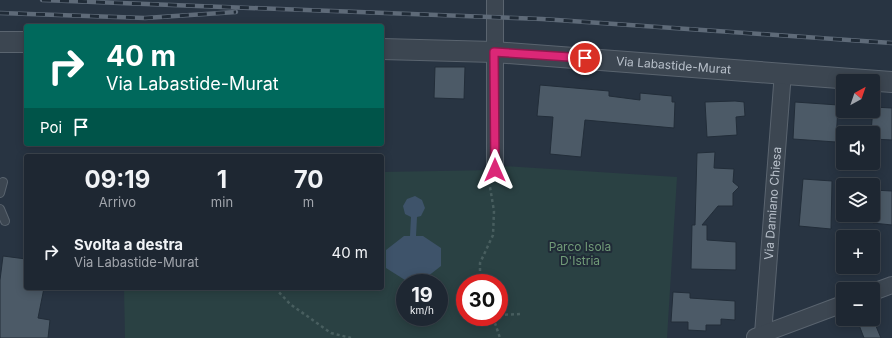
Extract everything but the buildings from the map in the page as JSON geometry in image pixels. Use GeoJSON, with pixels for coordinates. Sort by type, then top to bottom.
{"type":"FeatureCollection","features":[{"type":"Feature","properties":{"kind":"street"},"geometry":{"type":"LineString","coordinates":[[495,0],[495,170]]}},
{"type":"Feature","properties":{"kind":"street"},"geometry":{"type":"LineString","coordinates":[[0,42],[24,42]]}},
{"type":"Feature","properties":{"kind":"street","name":"Via Labastide-Murat"},"geometry":{"type":"LineString","coordinates":[[384,50],[494,52],[783,72],[892,82]]}},
{"type":"Feature","properties":{"kind":"street","name":"Via Damiano Chiesa"},"geometry":{"type":"LineString","coordinates":[[783,72],[758,336],[836,307]]}},
{"type":"Feature","properties":{"kind":"street"},"geometry":{"type":"LineString","coordinates":[[880,289],[892,285]]}},
{"type":"Feature","properties":{"kind":"lane"},"geometry":{"type":"LineString","coordinates":[[0,193],[2,183]]}},
{"type":"Feature","properties":{"kind":"lane"},"geometry":{"type":"LineString","coordinates":[[0,208],[2,221]]}},
{"type":"Feature","properties":{"kind":"path"},"geometry":{"type":"LineString","coordinates":[[480,274],[480,263],[493,235],[494,210],[490,186],[495,170]]}},
{"type":"Feature","properties":{"kind":"path"},"geometry":{"type":"LineString","coordinates":[[277,290],[290,304],[331,332],[350,338]]}},
{"type":"Feature","properties":{"kind":"path"},"geometry":{"type":"LineString","coordinates":[[508,315],[520,314]]}},
{"type":"Feature","properties":{"kind":"path"},"geometry":{"type":"LineString","coordinates":[[495,326],[500,338]]}},
{"type":"Feature","properties":{"kind":"green space","name":"Parco Isola D'Istria"},"geometry":{"type":"Polygon","coordinates":[[[503,166],[677,177],[667,338],[125,338],[124,290],[384,290],[384,172],[495,170],[503,166]]]}},
{"type":"Feature","properties":{"kind":"water"},"geometry":{"type":"Polygon","coordinates":[[[415,196],[422,200],[425,208],[421,216],[417,217],[416,236],[423,236],[441,248],[441,266],[431,274],[396,274],[386,268],[386,250],[404,236],[410,236],[411,217],[405,214],[403,206],[407,199],[415,196]]]}},
{"type":"Feature","properties":{"kind":"railway"},"geometry":{"type":"LineString","coordinates":[[42,0],[542,19],[892,43]]}},
{"type":"Feature","properties":{"kind":"railway"},"geometry":{"type":"LineString","coordinates":[[0,13],[145,18],[236,12]]}},
{"type":"Feature","properties":{"kind":"route"},"geometry":{"type":"LineString","coordinates":[[495,170],[494,52],[585,58]]}}]}
